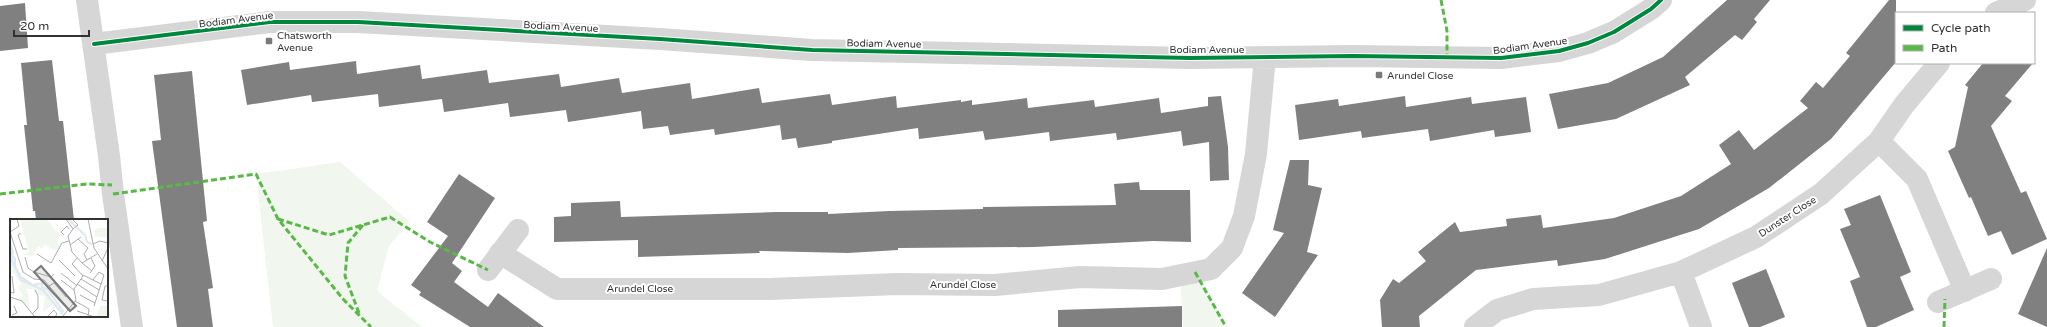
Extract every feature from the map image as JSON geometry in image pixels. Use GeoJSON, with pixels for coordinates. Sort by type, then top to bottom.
{"type":"FeatureCollection","features":[{"type":"Feature","properties":{"kind":"street"},"geometry":{"type":"LineString","coordinates":[[87,0],[132,327]]}},
{"type":"Feature","properties":{"kind":"street","name":"Bodiam Avenue"},"geometry":{"type":"LineString","coordinates":[[94,44],[270,22],[358,22],[660,39],[812,50],[1190,58],[1353,56],[1501,58],[1559,50],[1588,42],[1614,32],[1651,9],[1661,0]]}},
{"type":"Feature","properties":{"kind":"street"},"geometry":{"type":"LineString","coordinates":[[1998,12],[2025,0]]}},
{"type":"Feature","properties":{"kind":"street","name":"Arundel Close"},"geometry":{"type":"LineString","coordinates":[[518,230],[494,261],[557,289],[770,289],[897,284],[995,285],[1080,277],[1162,279],[1211,269],[1232,248],[1244,216],[1256,154],[1265,57]]}},
{"type":"Feature","properties":{"kind":"street","name":"Dunster Close"},"geometry":{"type":"LineString","coordinates":[[1475,327],[1497,310],[1533,299],[1599,295],[1681,272],[1756,237],[1821,194],[1879,141],[1904,105],[1938,64]]}},
{"type":"Feature","properties":{"kind":"street"},"geometry":{"type":"LineString","coordinates":[[1879,141],[1917,179],[1965,291]]}},
{"type":"Feature","properties":{"kind":"street"},"geometry":{"type":"LineString","coordinates":[[1681,272],[1701,327]]}},
{"type":"Feature","properties":{"kind":"street"},"geometry":{"type":"LineString","coordinates":[[1938,302],[1991,279]]}},
{"type":"Feature","properties":{"kind":"shaded area"},"geometry":{"type":"Polygon","coordinates":[[[340,162],[410,222],[389,246],[377,291],[422,327],[273,327],[256,174],[340,162]]]}},
{"type":"Feature","properties":{"kind":"shaded area"},"geometry":{"type":"Polygon","coordinates":[[[1195,272],[1227,327],[1183,327],[1180,275],[1195,272]]]}},
{"type":"Feature","properties":{"kind":"building"},"geometry":{"type":"Polygon","coordinates":[[[1727,0],[1770,0],[1754,19],[1757,22],[1742,40],[1735,35],[1685,77],[1690,85],[1616,119],[1558,129],[1549,94],[1608,83],[1663,57],[1727,0]]]}},
{"type":"Feature","properties":{"kind":"building"},"geometry":{"type":"Polygon","coordinates":[[[1889,0],[1896,0],[1895,63],[1831,139],[1769,188],[1699,229],[1605,259],[1558,266],[1557,260],[1476,270],[1419,316],[1420,327],[1382,327],[1380,300],[1393,279],[1399,283],[1426,261],[1418,252],[1455,222],[1460,232],[1507,226],[1506,219],[1541,215],[1543,228],[1614,218],[1681,196],[1731,164],[1719,145],[1739,130],[1754,150],[1808,108],[1800,101],[1816,82],[1823,88],[1850,56],[1846,53],[1889,0]]]}},
{"type":"Feature","properties":{"kind":"building"},"geometry":{"type":"Polygon","coordinates":[[[25,3],[28,48],[0,51],[0,6],[25,3]]]}},
{"type":"Feature","properties":{"kind":"building"},"geometry":{"type":"Polygon","coordinates":[[[52,60],[59,121],[63,121],[74,219],[36,219],[35,211],[33,211],[24,125],[27,125],[21,63],[52,60]]]}},
{"type":"Feature","properties":{"kind":"building"},"geometry":{"type":"Polygon","coordinates":[[[356,61],[357,74],[420,65],[422,79],[487,70],[489,83],[559,74],[561,87],[619,78],[622,93],[690,83],[692,99],[759,88],[762,103],[830,94],[832,105],[896,96],[897,108],[961,100],[961,102],[972,100],[972,105],[1027,98],[1028,108],[1094,100],[1095,107],[1159,98],[1161,113],[1208,106],[1208,97],[1221,96],[1228,147],[1229,180],[1210,181],[1209,142],[1183,146],[1181,131],[1117,140],[1116,133],[1050,141],[1049,132],[985,140],[983,131],[919,139],[918,128],[832,141],[832,143],[798,148],[796,138],[782,140],[780,125],[715,135],[714,129],[670,135],[668,126],[643,129],[641,111],[568,122],[566,110],[510,117],[508,103],[444,112],[442,99],[379,107],[378,94],[312,102],[311,95],[247,105],[241,70],[289,62],[290,70],[356,61]]]}},
{"type":"Feature","properties":{"kind":"building"},"geometry":{"type":"Polygon","coordinates":[[[1982,64],[2032,64],[2005,96],[2012,101],[1991,126],[2021,193],[2026,191],[2047,239],[2012,255],[2001,231],[1988,236],[1971,197],[1969,198],[1948,151],[1955,147],[1968,87],[1965,85],[1982,64]]]}},
{"type":"Feature","properties":{"kind":"building"},"geometry":{"type":"Polygon","coordinates":[[[192,71],[207,221],[203,222],[213,288],[208,289],[213,327],[177,327],[152,141],[161,140],[154,75],[192,71]]]}},
{"type":"Feature","properties":{"kind":"building"},"geometry":{"type":"Polygon","coordinates":[[[1405,96],[1406,107],[1471,97],[1472,104],[1526,97],[1531,132],[1495,137],[1494,130],[1430,141],[1428,129],[1362,138],[1361,131],[1299,140],[1295,105],[1338,99],[1339,106],[1405,96]]]}},
{"type":"Feature","properties":{"kind":"building"},"geometry":{"type":"Polygon","coordinates":[[[1290,160],[1309,160],[1308,185],[1322,188],[1307,252],[1318,255],[1275,317],[1242,293],[1284,233],[1273,230],[1290,160]]]}},
{"type":"Feature","properties":{"kind":"building"},"geometry":{"type":"Polygon","coordinates":[[[459,174],[495,198],[452,263],[462,271],[454,282],[488,307],[498,293],[544,327],[470,327],[419,295],[421,292],[411,285],[448,236],[427,222],[459,174]]]}},
{"type":"Feature","properties":{"kind":"building"},"geometry":{"type":"Polygon","coordinates":[[[1139,182],[1140,190],[1190,190],[1191,242],[1153,241],[1034,247],[898,248],[898,250],[848,253],[759,251],[760,253],[638,257],[638,240],[554,242],[554,217],[571,216],[571,203],[620,201],[621,217],[776,212],[828,212],[828,214],[983,209],[983,207],[1116,205],[1114,184],[1139,182]]]}},
{"type":"Feature","properties":{"kind":"building"},"geometry":{"type":"Polygon","coordinates":[[[1880,195],[1911,272],[1900,277],[1914,310],[1876,327],[1867,327],[1850,281],[1860,277],[1840,229],[1851,225],[1844,209],[1880,195]]]}},
{"type":"Feature","properties":{"kind":"building"},"geometry":{"type":"Polygon","coordinates":[[[2047,248],[2047,327],[2018,314],[2047,248]]]}},
{"type":"Feature","properties":{"kind":"building"},"geometry":{"type":"Polygon","coordinates":[[[1766,269],[1785,317],[1760,327],[1749,327],[1732,283],[1766,269]]]}},
{"type":"Feature","properties":{"kind":"building"},"geometry":{"type":"Polygon","coordinates":[[[1182,306],[1182,327],[1058,327],[1058,310],[1182,306]]]}},
{"type":"Feature","properties":{"kind":"marked path"},"geometry":{"type":"LineString","coordinates":[[1441,0],[1447,31],[1447,59]]}},
{"type":"Feature","properties":{"kind":"marked path"},"geometry":{"type":"LineString","coordinates":[[113,194],[256,174],[278,219],[343,299],[371,327]]}},
{"type":"Feature","properties":{"kind":"marked path"},"geometry":{"type":"LineString","coordinates":[[0,194],[87,184],[112,185]]}},
{"type":"Feature","properties":{"kind":"marked path"},"geometry":{"type":"LineString","coordinates":[[278,219],[329,235],[390,217],[430,242],[488,270]]}},
{"type":"Feature","properties":{"kind":"marked path"},"geometry":{"type":"LineString","coordinates":[[359,313],[345,276],[348,243],[363,225]]}},
{"type":"Feature","properties":{"kind":"marked path"},"geometry":{"type":"LineString","coordinates":[[1195,272],[1226,327]]}},
{"type":"Feature","properties":{"kind":"marked path"},"geometry":{"type":"LineString","coordinates":[[1944,327],[1945,299]]}},
{"type":"Feature","properties":{"kind":"cycle path"},"geometry":{"type":"LineString","coordinates":[[94,44],[270,22],[358,22],[660,39],[812,50],[1190,58],[1353,56],[1501,58],[1559,51],[1588,43],[1614,32],[1651,9],[1661,0]]}},
{"type":"Feature","properties":{"kind":"place","name":"Chatsworth Avenue"},"geometry":{"type":"Point","coordinates":[269,41]}},
{"type":"Feature","properties":{"kind":"place","name":"Arundel Close"},"geometry":{"type":"Point","coordinates":[1379,75]}}]}
